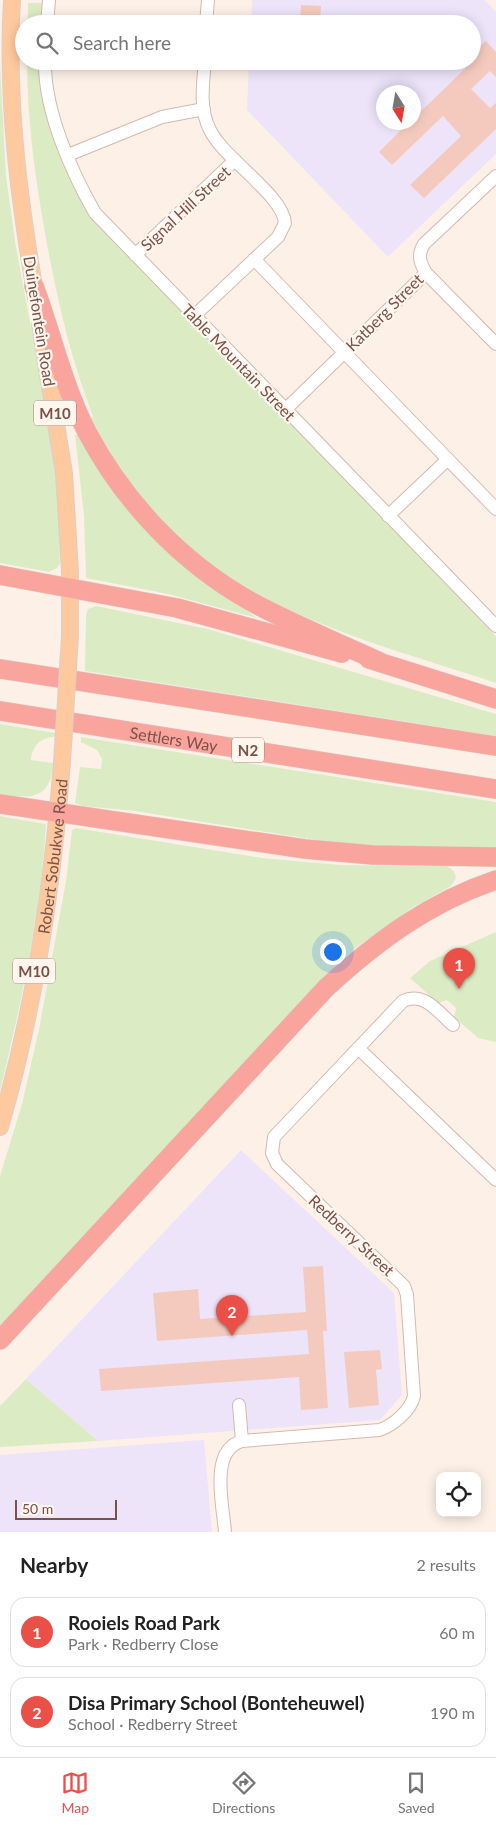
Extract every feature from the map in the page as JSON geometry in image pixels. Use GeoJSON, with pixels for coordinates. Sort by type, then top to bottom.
{"type":"FeatureCollection","features":[{"type":"Feature","properties":{"kind":"highway"},"geometry":{"type":"LineString","coordinates":[[34,286],[70,392],[87,432],[113,476],[139,511],[172,543],[250,601],[380,662]]}},
{"type":"Feature","properties":{"kind":"highway"},"geometry":{"type":"LineString","coordinates":[[0,575],[177,608],[298,642],[380,662],[496,699]]}},
{"type":"Feature","properties":{"kind":"highway"},"geometry":{"type":"LineString","coordinates":[[0,669],[496,746]]}},
{"type":"Feature","properties":{"kind":"highway","name":"Settlers Way"},"geometry":{"type":"LineString","coordinates":[[0,711],[496,789]]}},
{"type":"Feature","properties":{"kind":"highway"},"geometry":{"type":"LineString","coordinates":[[0,804],[305,849],[373,855],[496,857]]}},
{"type":"Feature","properties":{"kind":"highway"},"geometry":{"type":"LineString","coordinates":[[0,1340],[326,988],[356,960],[396,929],[424,912],[448,899],[496,880]]}},
{"type":"Feature","properties":{"kind":"main road","name":"Duinefontein Road"},"geometry":{"type":"LineString","coordinates":[[12,0],[9,42],[13,138],[34,286],[60,443],[67,507],[70,636],[62,762]]}},
{"type":"Feature","properties":{"kind":"main road","name":"Robert Sobukwe Road"},"geometry":{"type":"LineString","coordinates":[[0,1127],[17,1059],[43,925],[58,813],[62,762]]}},
{"type":"Feature","properties":{"kind":"street"},"geometry":{"type":"LineString","coordinates":[[48,15],[49,0]]}},
{"type":"Feature","properties":{"kind":"street"},"geometry":{"type":"LineString","coordinates":[[207,15],[208,0]]}},
{"type":"Feature","properties":{"kind":"street","name":"Table Mountain Street"},"geometry":{"type":"LineString","coordinates":[[46,70],[48,98],[68,155],[95,213],[496,626]]}},
{"type":"Feature","properties":{"kind":"street"},"geometry":{"type":"LineString","coordinates":[[194,316],[281,233],[285,218],[280,207],[210,131],[204,109],[204,70]]}},
{"type":"Feature","properties":{"kind":"street"},"geometry":{"type":"LineString","coordinates":[[68,155],[162,117],[204,109]]}},
{"type":"Feature","properties":{"kind":"street","name":"Signal Hill Street"},"geometry":{"type":"LineString","coordinates":[[135,255],[235,160]]}},
{"type":"Feature","properties":{"kind":"street","name":"Katberg Street"},"geometry":{"type":"LineString","coordinates":[[496,176],[424,244],[420,259],[426,273],[343,353],[496,509]]}},
{"type":"Feature","properties":{"kind":"street"},"geometry":{"type":"LineString","coordinates":[[254,259],[343,353],[286,409]]}},
{"type":"Feature","properties":{"kind":"street"},"geometry":{"type":"LineString","coordinates":[[426,273],[496,344]]}},
{"type":"Feature","properties":{"kind":"street"},"geometry":{"type":"LineString","coordinates":[[388,516],[448,459]]}},
{"type":"Feature","properties":{"kind":"street","name":"Redberry Street"},"geometry":{"type":"LineString","coordinates":[[242,1441],[379,1430],[394,1423],[413,1400],[408,1295],[402,1281],[282,1169],[272,1153],[274,1137],[402,1001],[408,998],[423,999],[453,1025]]}},
{"type":"Feature","properties":{"kind":"street"},"geometry":{"type":"LineString","coordinates":[[358,1048],[496,1180]]}},
{"type":"Feature","properties":{"kind":"street"},"geometry":{"type":"LineString","coordinates":[[225,1532],[222,1460],[227,1449],[242,1441],[239,1405]]}},
{"type":"Feature","properties":{"kind":"shaded area"},"geometry":{"type":"Polygon","coordinates":[[[252,0],[485,0],[496,12],[496,154],[388,257],[247,110],[249,70],[481,70],[481,15],[251,15],[252,0]]]}},
{"type":"Feature","properties":{"kind":"shaded area"},"geometry":{"type":"Polygon","coordinates":[[[241,1150],[394,1293],[402,1395],[380,1420],[98,1441],[26,1379],[241,1150]]]}},
{"type":"Feature","properties":{"kind":"shaded area"},"geometry":{"type":"Polygon","coordinates":[[[204,1440],[212,1532],[0,1532],[0,1455],[204,1440]]]}},
{"type":"Feature","properties":{"kind":"green space"},"geometry":{"type":"Polygon","coordinates":[[[28,3],[44,3],[43,15],[28,15],[28,3]]]}},
{"type":"Feature","properties":{"kind":"green space"},"geometry":{"type":"Polygon","coordinates":[[[0,64],[6,176],[16,247],[50,428],[58,492],[60,563],[57,568],[49,572],[0,563],[0,64]]]}},
{"type":"Feature","properties":{"kind":"green space"},"geometry":{"type":"Polygon","coordinates":[[[27,70],[40,70],[45,108],[111,237],[496,636],[496,683],[349,635],[302,616],[257,593],[215,567],[176,534],[140,495],[114,457],[91,418],[93,416],[73,357],[62,317],[49,255],[37,183],[27,70]]]}},
{"type":"Feature","properties":{"kind":"green space"},"geometry":{"type":"Polygon","coordinates":[[[80,434],[237,604],[257,618],[168,594],[86,578],[84,516],[75,435],[80,434]]]}},
{"type":"Feature","properties":{"kind":"green space"},"geometry":{"type":"Polygon","coordinates":[[[96,606],[208,629],[496,714],[496,736],[85,671],[86,615],[88,609],[96,606]]]}},
{"type":"Feature","properties":{"kind":"green space"},"geometry":{"type":"Polygon","coordinates":[[[0,724],[56,733],[55,737],[50,737],[38,743],[33,750],[31,760],[53,763],[48,784],[37,794],[21,796],[0,794],[0,724]]]}},
{"type":"Feature","properties":{"kind":"green space"},"geometry":{"type":"Polygon","coordinates":[[[81,737],[496,802],[496,848],[399,848],[341,844],[135,811],[83,806],[75,803],[80,767],[101,769],[102,759],[97,750],[81,742],[81,737]]]}},
{"type":"Feature","properties":{"kind":"green space"},"geometry":{"type":"Polygon","coordinates":[[[0,816],[46,824],[35,925],[0,1091],[0,816]]]}},
{"type":"Feature","properties":{"kind":"green space"},"geometry":{"type":"Polygon","coordinates":[[[76,828],[262,858],[340,865],[447,866],[454,871],[456,878],[451,886],[412,908],[354,949],[272,1033],[44,1278],[0,1328],[0,1176],[22,1104],[39,1029],[66,881],[72,830],[76,828]]]}},
{"type":"Feature","properties":{"kind":"green space"},"geometry":{"type":"Polygon","coordinates":[[[496,932],[496,1042],[478,1038],[454,1017],[456,1008],[447,1000],[438,1003],[410,978],[430,961],[496,932]]]}},
{"type":"Feature","properties":{"kind":"green space"},"geometry":{"type":"Polygon","coordinates":[[[26,1379],[98,1441],[0,1447],[0,1406],[26,1379]]]}},
{"type":"Feature","properties":{"kind":"building"},"geometry":{"type":"Polygon","coordinates":[[[301,5],[321,6],[320,15],[300,15],[301,5]]]}},
{"type":"Feature","properties":{"kind":"building"},"geometry":{"type":"Polygon","coordinates":[[[486,41],[496,52],[496,77],[490,71],[471,89],[490,108],[496,103],[496,129],[424,198],[410,185],[461,136],[443,116],[392,165],[379,152],[401,130],[421,130],[421,111],[464,70],[481,70],[481,46],[486,41]]]}},
{"type":"Feature","properties":{"kind":"building"},"geometry":{"type":"Polygon","coordinates":[[[323,1266],[327,1331],[323,1331],[328,1408],[301,1410],[299,1377],[101,1391],[99,1369],[309,1354],[307,1330],[157,1341],[153,1293],[198,1289],[200,1319],[306,1312],[303,1267],[323,1266]]]}},
{"type":"Feature","properties":{"kind":"building"},"geometry":{"type":"Polygon","coordinates":[[[380,1350],[382,1369],[376,1370],[379,1405],[349,1408],[344,1352],[380,1350]]]}},
{"type":"Feature","properties":{"kind":"place","name":"Rooiels Road Park"},"geometry":{"type":"Point","coordinates":[459,989]}},
{"type":"Feature","properties":{"kind":"place","name":"Disa Primary School (Bonteheuwel)"},"geometry":{"type":"Point","coordinates":[232,1336]}}]}
